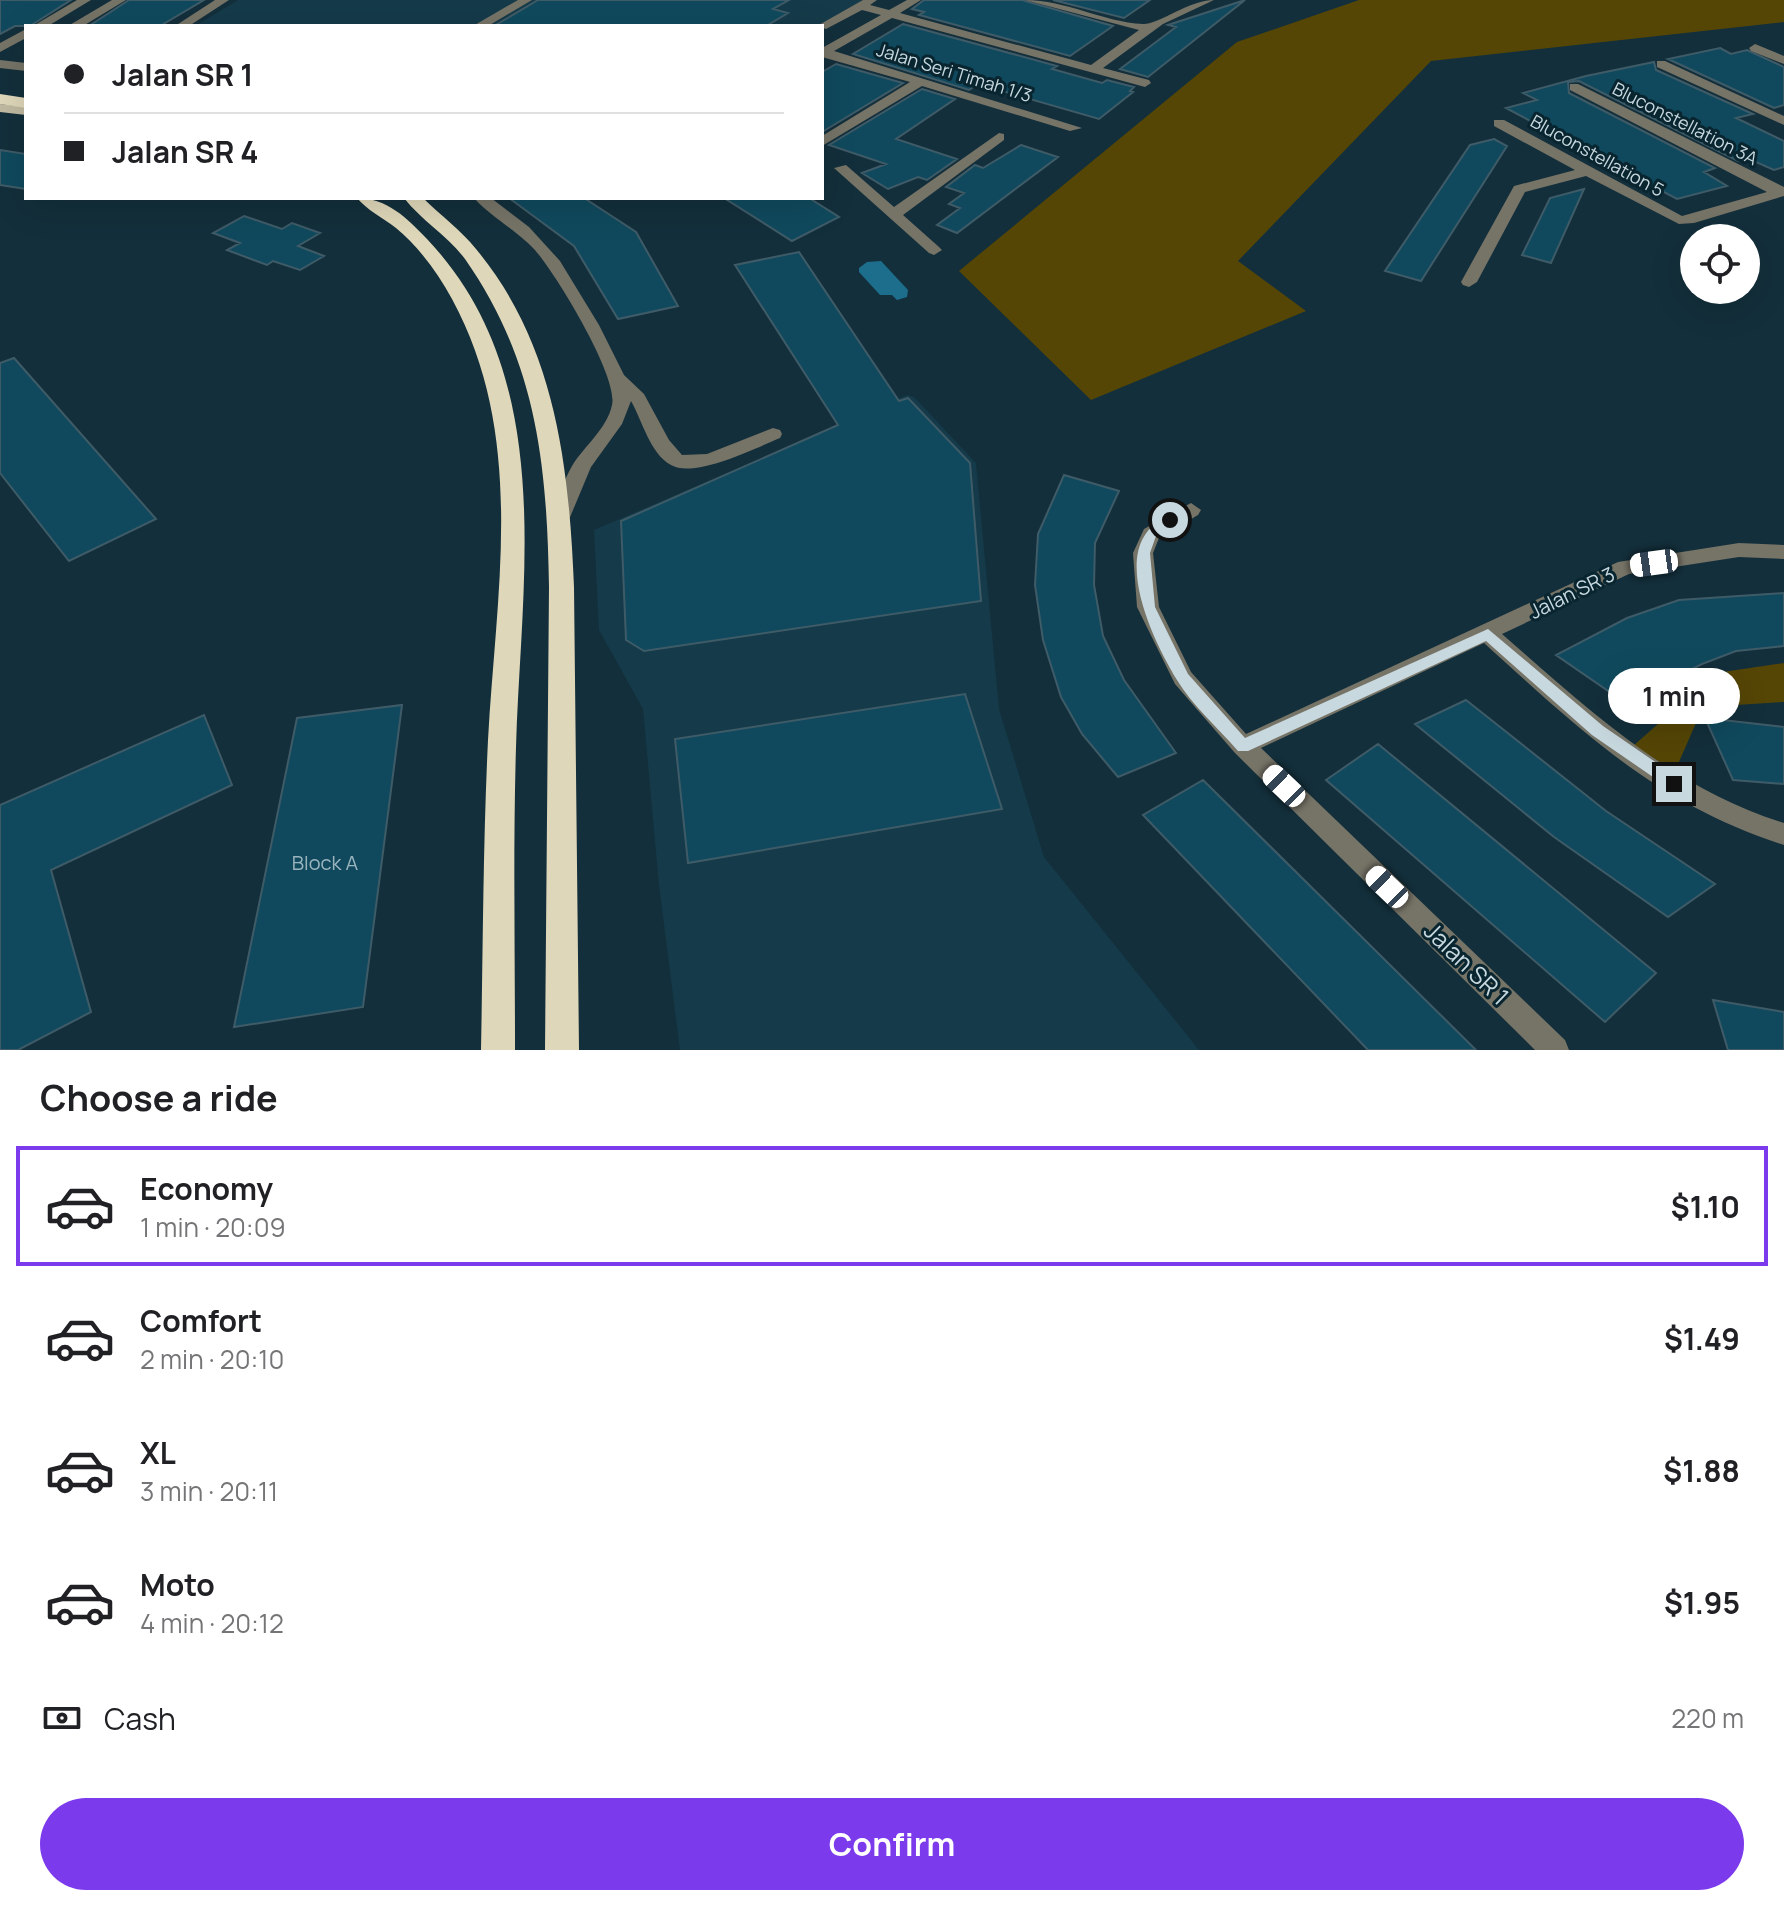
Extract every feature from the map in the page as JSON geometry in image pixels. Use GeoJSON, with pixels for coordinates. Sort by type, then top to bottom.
{"type":"FeatureCollection","features":[{"type":"Feature","properties":{"kind":"highway"},"geometry":{"type":"LineString","coordinates":[[0,83],[24,86]]}},
{"type":"Feature","properties":{"kind":"highway"},"geometry":{"type":"LineString","coordinates":[[0,99],[24,103]]}},
{"type":"Feature","properties":{"kind":"highway"},"geometry":{"type":"LineString","coordinates":[[368,200],[414,237],[465,300],[485,345],[505,425],[515,524],[503,724],[498,1050]]}},
{"type":"Feature","properties":{"kind":"highway"},"geometry":{"type":"LineString","coordinates":[[416,200],[448,225],[500,291],[523,337],[547,417],[561,517],[562,1050]]}},
{"type":"Feature","properties":{"kind":"main road"},"geometry":{"type":"LineString","coordinates":[[0,108],[24,111]]}},
{"type":"Feature","properties":{"kind":"street"},"geometry":{"type":"LineString","coordinates":[[43,24],[85,0]]}},
{"type":"Feature","properties":{"kind":"street"},"geometry":{"type":"LineString","coordinates":[[78,24],[120,0]]}},
{"type":"Feature","properties":{"kind":"street"},"geometry":{"type":"LineString","coordinates":[[184,24],[223,0]]}},
{"type":"Feature","properties":{"kind":"street"},"geometry":{"type":"LineString","coordinates":[[483,24],[526,0]]}},
{"type":"Feature","properties":{"kind":"street"},"geometry":{"type":"LineString","coordinates":[[824,51],[915,0]]}},
{"type":"Feature","properties":{"kind":"street"},"geometry":{"type":"LineString","coordinates":[[1031,0],[1148,29]]}},
{"type":"Feature","properties":{"kind":"street"},"geometry":{"type":"LineString","coordinates":[[1093,69],[1148,29],[1191,5],[1208,0]]}},
{"type":"Feature","properties":{"kind":"street"},"geometry":{"type":"LineString","coordinates":[[824,26],[866,3],[891,14],[1145,83]]}},
{"type":"Feature","properties":{"kind":"street"},"geometry":{"type":"LineString","coordinates":[[0,48],[24,34]]}},
{"type":"Feature","properties":{"kind":"street"},"geometry":{"type":"LineString","coordinates":[[1755,48],[1784,60]]}},
{"type":"Feature","properties":{"kind":"street","name":"Jalan Seri Timah 1/3"},"geometry":{"type":"LineString","coordinates":[[824,52],[1075,128]]}},
{"type":"Feature","properties":{"kind":"street"},"geometry":{"type":"LineString","coordinates":[[0,64],[24,67]]}},
{"type":"Feature","properties":{"kind":"street"},"geometry":{"type":"LineString","coordinates":[[1661,64],[1784,121]]}},
{"type":"Feature","properties":{"kind":"street"},"geometry":{"type":"LineString","coordinates":[[824,141],[921,81]]}},
{"type":"Feature","properties":{"kind":"street","name":"Bluconstellation 3A"},"geometry":{"type":"LineString","coordinates":[[1574,87],[1782,191]]}},
{"type":"Feature","properties":{"kind":"street","name":"Bluconstellation 5"},"geometry":{"type":"LineString","coordinates":[[1499,123],[1679,220],[1689,220],[1782,191]]}},
{"type":"Feature","properties":{"kind":"street"},"geometry":{"type":"LineString","coordinates":[[895,214],[999,137]]}},
{"type":"Feature","properties":{"kind":"street"},"geometry":{"type":"LineString","coordinates":[[841,168],[934,250]]}},
{"type":"Feature","properties":{"kind":"street"},"geometry":{"type":"LineString","coordinates":[[1469,282],[1519,189],[1587,171]]}},
{"type":"Feature","properties":{"kind":"street"},"geometry":{"type":"LineString","coordinates":[[484,200],[504,213],[547,254],[569,286],[620,379],[622,398],[618,418],[584,462],[561,517]]}},
{"type":"Feature","properties":{"kind":"street"},"geometry":{"type":"LineString","coordinates":[[620,379],[637,391],[664,450],[677,461],[697,463],[773,434]]}},
{"type":"Feature","properties":{"kind":"street"},"geometry":{"type":"LineString","coordinates":[[606,432],[636,426],[654,431]]}},
{"type":"Feature","properties":{"kind":"street","name":"Jalan SR 1"},"geometry":{"type":"LineString","coordinates":[[1191,510],[1151,534],[1143,553],[1148,607],[1183,678],[1243,746],[1555,1050]]}},
{"type":"Feature","properties":{"kind":"street","name":"Jalan SR 3"},"geometry":{"type":"LineString","coordinates":[[1243,746],[1488,634],[1625,567],[1739,550],[1784,552]]}},
{"type":"Feature","properties":{"kind":"street"},"geometry":{"type":"LineString","coordinates":[[1488,634],[1598,731],[1700,801],[1747,825],[1784,834]]}},
{"type":"Feature","properties":{"kind":"shaded area"},"geometry":{"type":"Polygon","coordinates":[[[238,0],[870,0],[822,24],[198,24],[238,0]]]}},
{"type":"Feature","properties":{"kind":"shaded area"},"geometry":{"type":"Polygon","coordinates":[[[1359,0],[1784,0],[1784,22],[1431,61],[1238,261],[1306,311],[1091,400],[959,271],[1237,42],[1359,0]]]}},
{"type":"Feature","properties":{"kind":"shaded area"},"geometry":{"type":"Polygon","coordinates":[[[907,395],[914,397],[976,463],[999,709],[1044,857],[1199,1050],[680,1050],[659,885],[643,709],[599,630],[594,530],[907,395]]]}},
{"type":"Feature","properties":{"kind":"shaded area"},"geometry":{"type":"Polygon","coordinates":[[[1784,663],[1784,702],[1703,707],[1675,771],[1633,746],[1716,673],[1784,663]]]}},
{"type":"Feature","properties":{"kind":"water"},"geometry":{"type":"Polygon","coordinates":[[[881,261],[908,290],[907,297],[897,300],[892,295],[880,295],[859,272],[859,268],[867,262],[881,261]]]}},
{"type":"Feature","properties":{"kind":"building"},"geometry":{"type":"Polygon","coordinates":[[[0,0],[71,0],[33,24],[15,26],[0,34],[0,0]]]}},
{"type":"Feature","properties":{"kind":"building"},"geometry":{"type":"Polygon","coordinates":[[[129,0],[204,0],[163,24],[92,24],[129,0]]]}},
{"type":"Feature","properties":{"kind":"building"},"geometry":{"type":"Polygon","coordinates":[[[538,0],[789,0],[773,9],[788,13],[769,24],[497,24],[538,0]]]}},
{"type":"Feature","properties":{"kind":"building"},"geometry":{"type":"Polygon","coordinates":[[[924,0],[1022,0],[1113,26],[1070,56],[919,15],[924,12],[912,9],[924,0]]]}},
{"type":"Feature","properties":{"kind":"building"},"geometry":{"type":"Polygon","coordinates":[[[1053,0],[1150,0],[1124,18],[1053,0]]]}},
{"type":"Feature","properties":{"kind":"building"},"geometry":{"type":"Polygon","coordinates":[[[1245,0],[1148,77],[1120,69],[1176,27],[1168,25],[1245,0]]]}},
{"type":"Feature","properties":{"kind":"building"},"geometry":{"type":"Polygon","coordinates":[[[903,24],[1057,66],[1052,69],[1102,83],[1107,80],[1134,87],[1130,91],[1133,92],[1099,119],[978,84],[969,90],[853,54],[903,24]]]}},
{"type":"Feature","properties":{"kind":"building"},"geometry":{"type":"Polygon","coordinates":[[[1720,48],[1731,54],[1747,50],[1784,67],[1784,105],[1774,108],[1668,59],[1720,48]]]}},
{"type":"Feature","properties":{"kind":"building"},"geometry":{"type":"Polygon","coordinates":[[[1654,62],[1656,70],[1753,114],[1736,118],[1784,141],[1784,167],[1774,170],[1747,158],[1738,161],[1579,81],[1568,82],[1569,93],[1715,168],[1704,172],[1727,186],[1677,199],[1506,108],[1537,100],[1523,93],[1586,76],[1654,62]]]}},
{"type":"Feature","properties":{"kind":"building"},"geometry":{"type":"Polygon","coordinates":[[[836,64],[903,83],[824,131],[824,71],[836,64]]]}},
{"type":"Feature","properties":{"kind":"building"},"geometry":{"type":"Polygon","coordinates":[[[922,89],[955,99],[896,139],[957,159],[927,180],[918,177],[888,189],[862,173],[886,164],[829,145],[922,89]]]}},
{"type":"Feature","properties":{"kind":"building"},"geometry":{"type":"Polygon","coordinates":[[[1494,139],[1507,146],[1421,281],[1385,271],[1470,145],[1494,139]]]}},
{"type":"Feature","properties":{"kind":"building"},"geometry":{"type":"Polygon","coordinates":[[[1021,145],[1058,157],[957,233],[937,225],[960,208],[949,204],[964,193],[946,187],[975,165],[983,168],[1021,145]]]}},
{"type":"Feature","properties":{"kind":"building"},"geometry":{"type":"Polygon","coordinates":[[[0,150],[24,154],[24,189],[0,185],[0,150]]]}},
{"type":"Feature","properties":{"kind":"building"},"geometry":{"type":"Polygon","coordinates":[[[1584,189],[1551,263],[1522,255],[1550,198],[1584,189]]]}},
{"type":"Feature","properties":{"kind":"building"},"geometry":{"type":"Polygon","coordinates":[[[512,200],[587,200],[636,232],[678,306],[618,319],[574,246],[512,200]]]}},
{"type":"Feature","properties":{"kind":"building"},"geometry":{"type":"Polygon","coordinates":[[[727,200],[812,200],[839,217],[792,241],[727,200]]]}},
{"type":"Feature","properties":{"kind":"building"},"geometry":{"type":"Polygon","coordinates":[[[244,216],[282,229],[292,223],[320,233],[298,246],[324,256],[300,270],[273,261],[267,265],[227,250],[240,243],[213,233],[244,216]]]}},
{"type":"Feature","properties":{"kind":"building"},"geometry":{"type":"Polygon","coordinates":[[[799,252],[899,401],[908,398],[970,463],[981,601],[644,651],[626,640],[621,521],[838,425],[735,265],[799,252]]]}},
{"type":"Feature","properties":{"kind":"building"},"geometry":{"type":"Polygon","coordinates":[[[14,358],[156,519],[69,561],[0,473],[0,363],[14,358]]]}},
{"type":"Feature","properties":{"kind":"building"},"geometry":{"type":"Polygon","coordinates":[[[1064,475],[1119,491],[1095,543],[1094,585],[1103,636],[1124,680],[1176,753],[1118,777],[1082,734],[1061,697],[1043,640],[1035,585],[1038,534],[1064,475]]]}},
{"type":"Feature","properties":{"kind":"building"},"geometry":{"type":"Polygon","coordinates":[[[1784,593],[1784,646],[1736,651],[1702,664],[1663,684],[1661,682],[1630,706],[1556,655],[1627,618],[1679,600],[1784,593]]]}},
{"type":"Feature","properties":{"kind":"building"},"geometry":{"type":"Polygon","coordinates":[[[965,694],[1002,809],[688,863],[675,739],[965,694]]]}},
{"type":"Feature","properties":{"kind":"building"},"geometry":{"type":"Polygon","coordinates":[[[1466,700],[1606,811],[1715,884],[1668,917],[1554,837],[1415,724],[1466,700]]]}},
{"type":"Feature","properties":{"kind":"building"},"geometry":{"type":"Polygon","coordinates":[[[402,705],[363,1007],[234,1027],[297,718],[402,705]]]}},
{"type":"Feature","properties":{"kind":"building"},"geometry":{"type":"Polygon","coordinates":[[[204,715],[232,785],[51,870],[91,1012],[18,1050],[0,1050],[0,805],[204,715]]]}},
{"type":"Feature","properties":{"kind":"building"},"geometry":{"type":"Polygon","coordinates":[[[1705,718],[1784,727],[1784,784],[1733,780],[1705,718]]]}},
{"type":"Feature","properties":{"kind":"building"},"geometry":{"type":"Polygon","coordinates":[[[1378,744],[1656,973],[1605,1022],[1326,780],[1378,744]]]}},
{"type":"Feature","properties":{"kind":"building"},"geometry":{"type":"Polygon","coordinates":[[[1203,780],[1476,1050],[1368,1050],[1143,815],[1203,780]]]}},
{"type":"Feature","properties":{"kind":"building"},"geometry":{"type":"Polygon","coordinates":[[[1713,1000],[1784,1012],[1784,1050],[1728,1050],[1713,1000]]]}},
{"type":"Feature","properties":{"kind":"route"},"geometry":{"type":"LineString","coordinates":[[1170,520],[1151,534],[1143,553],[1143,580],[1148,607],[1161,640],[1183,678],[1243,746],[1488,634],[1598,731],[1674,784]]}}]}
